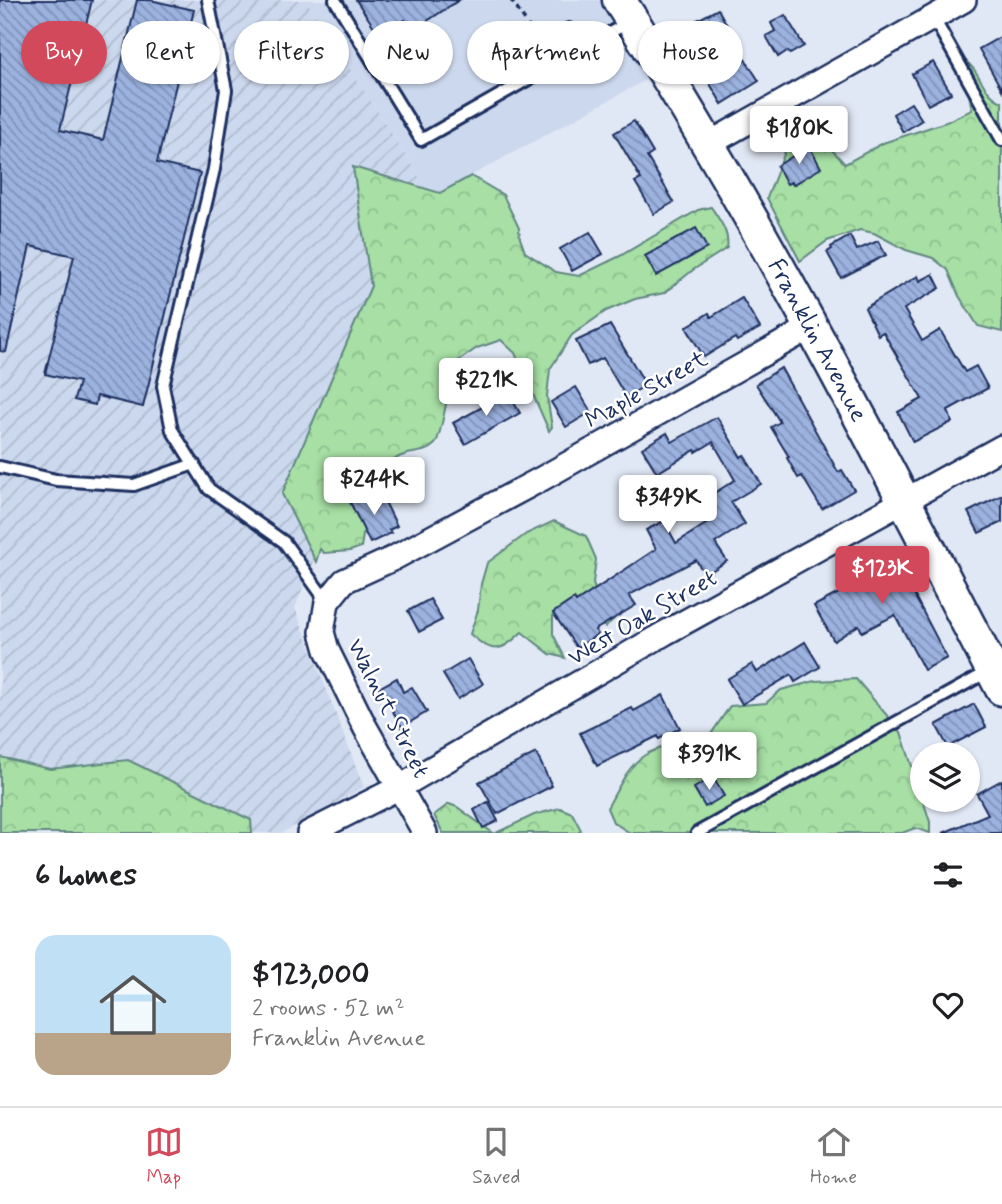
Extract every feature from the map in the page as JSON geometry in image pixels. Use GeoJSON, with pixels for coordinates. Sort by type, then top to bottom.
{"type":"FeatureCollection","features":[{"type":"Feature","properties":{"kind":"street"},"geometry":{"type":"LineString","coordinates":[[708,145],[964,0]]}},
{"type":"Feature","properties":{"kind":"street","name":"Franklin Avenue"},"geometry":{"type":"LineString","coordinates":[[625,10],[708,145],[811,327],[999,674]]}},
{"type":"Feature","properties":{"kind":"street","name":"Maple Street"},"geometry":{"type":"LineString","coordinates":[[327,602],[344,581],[392,559],[531,484],[811,327]]}},
{"type":"Feature","properties":{"kind":"street","name":"West Oak Street"},"geometry":{"type":"LineString","coordinates":[[309,833],[400,787],[665,633],[1002,447]]}},
{"type":"Feature","properties":{"kind":"street","name":"Walnut Street"},"geometry":{"type":"LineString","coordinates":[[327,602],[322,632],[327,650],[365,727],[425,833]]}},
{"type":"Feature","properties":{"kind":"lane"},"geometry":{"type":"LineString","coordinates":[[208,0],[226,90],[214,169],[163,386],[172,430],[209,489],[284,542],[327,602]]}},
{"type":"Feature","properties":{"kind":"lane"},"geometry":{"type":"LineString","coordinates":[[335,0],[421,140],[517,84]]}},
{"type":"Feature","properties":{"kind":"lane"},"geometry":{"type":"LineString","coordinates":[[933,17],[1002,140]]}},
{"type":"Feature","properties":{"kind":"lane"},"geometry":{"type":"LineString","coordinates":[[0,467],[56,480],[134,485],[194,464]]}},
{"type":"Feature","properties":{"kind":"lane"},"geometry":{"type":"LineString","coordinates":[[698,833],[999,674]]}},
{"type":"Feature","properties":{"kind":"path"},"geometry":{"type":"LineString","coordinates":[[511,0],[525,21]]}},
{"type":"Feature","properties":{"kind":"shaded area"},"geometry":{"type":"Polygon","coordinates":[[[0,0],[306,0],[319,21],[234,21],[234,84],[349,84],[349,67],[419,176],[415,186],[440,193],[390,363],[295,608],[364,787],[282,833],[0,833],[0,0]]]}},
{"type":"Feature","properties":{"kind":"shaded area"},"geometry":{"type":"Polygon","coordinates":[[[306,0],[613,0],[638,38],[638,84],[440,193],[415,186],[419,176],[349,67],[349,21],[319,21],[306,0]]]}},
{"type":"Feature","properties":{"kind":"green space"},"geometry":{"type":"Polygon","coordinates":[[[962,58],[974,69],[990,93],[1002,102],[1002,332],[978,326],[959,296],[948,270],[933,258],[906,250],[874,233],[860,230],[827,241],[800,261],[767,198],[790,139],[803,132],[821,138],[845,164],[883,143],[946,122],[972,110],[962,58]]]}},
{"type":"Feature","properties":{"kind":"green space"},"geometry":{"type":"Polygon","coordinates":[[[353,167],[440,193],[471,176],[503,195],[519,228],[525,252],[556,272],[579,276],[620,256],[698,210],[711,207],[728,242],[727,248],[664,293],[635,299],[606,311],[572,335],[550,369],[547,396],[552,427],[549,431],[515,353],[501,340],[477,348],[454,364],[435,444],[423,451],[401,456],[382,472],[371,495],[361,547],[350,551],[324,553],[320,549],[316,562],[282,494],[371,286],[353,167]]]}},
{"type":"Feature","properties":{"kind":"green space"},"geometry":{"type":"Polygon","coordinates":[[[554,521],[586,536],[596,559],[593,583],[598,601],[614,619],[605,627],[574,599],[553,613],[553,634],[565,658],[550,654],[522,632],[502,647],[491,648],[478,641],[470,634],[478,610],[487,563],[526,534],[554,521]]]}},
{"type":"Feature","properties":{"kind":"green space"},"geometry":{"type":"Polygon","coordinates":[[[856,679],[901,732],[910,760],[910,812],[927,812],[930,833],[915,828],[902,833],[630,833],[613,822],[607,808],[628,772],[645,755],[668,746],[709,737],[730,706],[766,703],[781,690],[815,681],[856,679]]]}},
{"type":"Feature","properties":{"kind":"green space"},"geometry":{"type":"Polygon","coordinates":[[[0,757],[50,769],[128,760],[251,820],[252,833],[0,833],[0,757]]]}},
{"type":"Feature","properties":{"kind":"green space"},"geometry":{"type":"Polygon","coordinates":[[[449,804],[493,833],[443,833],[434,815],[449,804]]]}},
{"type":"Feature","properties":{"kind":"green space"},"geometry":{"type":"Polygon","coordinates":[[[560,808],[572,813],[581,830],[578,833],[496,833],[534,815],[560,808]]]}},
{"type":"Feature","properties":{"kind":"building"},"geometry":{"type":"Polygon","coordinates":[[[0,0],[92,0],[87,21],[21,21],[21,84],[71,84],[60,130],[103,140],[121,66],[121,84],[176,84],[157,163],[200,173],[143,407],[97,396],[95,405],[74,400],[79,382],[45,374],[74,256],[30,246],[6,352],[0,351],[0,0]]]}},
{"type":"Feature","properties":{"kind":"building"},"geometry":{"type":"Polygon","coordinates":[[[137,0],[150,0],[194,10],[191,21],[132,21],[137,0]]]}},
{"type":"Feature","properties":{"kind":"building"},"geometry":{"type":"Polygon","coordinates":[[[356,0],[459,0],[427,21],[370,21],[356,0]]]}},
{"type":"Feature","properties":{"kind":"building"},"geometry":{"type":"Polygon","coordinates":[[[718,9],[725,21],[695,21],[718,9]]]}},
{"type":"Feature","properties":{"kind":"building"},"geometry":{"type":"Polygon","coordinates":[[[785,15],[804,46],[778,57],[766,36],[775,31],[771,23],[785,15]]]}},
{"type":"Feature","properties":{"kind":"building"},"geometry":{"type":"Polygon","coordinates":[[[1002,36],[1002,90],[979,49],[1002,36]]]}},
{"type":"Feature","properties":{"kind":"building"},"geometry":{"type":"Polygon","coordinates":[[[745,59],[759,81],[722,104],[710,84],[743,84],[745,59]]]}},
{"type":"Feature","properties":{"kind":"building"},"geometry":{"type":"Polygon","coordinates":[[[933,62],[951,93],[928,105],[912,74],[933,62]]]}},
{"type":"Feature","properties":{"kind":"building"},"geometry":{"type":"Polygon","coordinates":[[[911,103],[922,120],[903,132],[893,114],[911,103]]]}},
{"type":"Feature","properties":{"kind":"building"},"geometry":{"type":"Polygon","coordinates":[[[634,121],[653,153],[647,157],[674,202],[654,214],[635,182],[641,179],[614,133],[634,121]]]}},
{"type":"Feature","properties":{"kind":"building"},"geometry":{"type":"Polygon","coordinates":[[[809,146],[821,168],[793,185],[791,182],[787,184],[777,166],[809,146]]]}},
{"type":"Feature","properties":{"kind":"building"},"geometry":{"type":"Polygon","coordinates":[[[696,228],[707,248],[656,276],[645,256],[696,228]]]}},
{"type":"Feature","properties":{"kind":"building"},"geometry":{"type":"Polygon","coordinates":[[[590,232],[603,254],[572,271],[560,249],[590,232]]]}},
{"type":"Feature","properties":{"kind":"building"},"geometry":{"type":"Polygon","coordinates":[[[850,236],[857,250],[878,241],[886,255],[841,278],[827,252],[850,236]]]}},
{"type":"Feature","properties":{"kind":"building"},"geometry":{"type":"Polygon","coordinates":[[[933,274],[940,288],[904,309],[922,341],[940,330],[965,372],[976,366],[988,388],[948,410],[952,422],[913,442],[898,412],[922,399],[883,332],[878,335],[865,308],[918,276],[920,281],[933,274]]]}},
{"type":"Feature","properties":{"kind":"building"},"geometry":{"type":"Polygon","coordinates":[[[742,298],[760,328],[737,341],[735,338],[704,357],[686,327],[709,313],[711,317],[742,298]]]}},
{"type":"Feature","properties":{"kind":"building"},"geometry":{"type":"Polygon","coordinates":[[[610,325],[646,385],[626,397],[603,358],[588,365],[576,341],[610,325]]]}},
{"type":"Feature","properties":{"kind":"building"},"geometry":{"type":"Polygon","coordinates":[[[781,368],[838,472],[842,470],[854,490],[822,509],[802,476],[798,478],[787,458],[789,457],[771,427],[780,422],[756,384],[781,368]]]}},
{"type":"Feature","properties":{"kind":"building"},"geometry":{"type":"Polygon","coordinates":[[[576,387],[591,412],[566,427],[551,402],[576,387]]]}},
{"type":"Feature","properties":{"kind":"building"},"geometry":{"type":"Polygon","coordinates":[[[508,393],[520,413],[465,444],[453,423],[508,393]]]}},
{"type":"Feature","properties":{"kind":"building"},"geometry":{"type":"Polygon","coordinates":[[[717,417],[761,484],[731,502],[745,524],[715,543],[727,561],[705,575],[696,560],[629,595],[636,605],[595,630],[598,634],[577,648],[553,613],[574,599],[576,602],[656,549],[646,530],[664,521],[676,543],[712,520],[700,502],[735,480],[713,442],[657,473],[642,448],[667,433],[672,442],[717,417]]]}},
{"type":"Feature","properties":{"kind":"building"},"geometry":{"type":"Polygon","coordinates":[[[369,493],[375,505],[384,500],[397,526],[389,530],[391,533],[370,543],[350,502],[369,493]]]}},
{"type":"Feature","properties":{"kind":"building"},"geometry":{"type":"Polygon","coordinates":[[[1002,495],[1002,522],[979,533],[968,512],[1002,495]]]}},
{"type":"Feature","properties":{"kind":"building"},"geometry":{"type":"Polygon","coordinates":[[[895,547],[913,583],[909,585],[947,658],[924,670],[895,615],[862,632],[859,625],[834,641],[814,606],[854,585],[846,571],[895,547]]]}},
{"type":"Feature","properties":{"kind":"building"},"geometry":{"type":"Polygon","coordinates":[[[430,599],[442,620],[419,632],[408,611],[430,599]]]}},
{"type":"Feature","properties":{"kind":"building"},"geometry":{"type":"Polygon","coordinates":[[[805,642],[820,667],[795,682],[791,675],[742,704],[727,679],[752,664],[757,672],[805,642]]]}},
{"type":"Feature","properties":{"kind":"building"},"geometry":{"type":"Polygon","coordinates":[[[468,659],[483,684],[458,699],[443,674],[468,659]]]}},
{"type":"Feature","properties":{"kind":"building"},"geometry":{"type":"Polygon","coordinates":[[[397,678],[403,692],[412,687],[427,712],[402,727],[379,688],[397,678]]]}},
{"type":"Feature","properties":{"kind":"building"},"geometry":{"type":"Polygon","coordinates":[[[663,695],[680,728],[597,766],[580,733],[632,708],[634,711],[663,695]]]}},
{"type":"Feature","properties":{"kind":"building"},"geometry":{"type":"Polygon","coordinates":[[[974,704],[986,727],[958,742],[945,742],[936,725],[974,704]]]}},
{"type":"Feature","properties":{"kind":"building"},"geometry":{"type":"Polygon","coordinates":[[[536,753],[552,786],[497,814],[479,782],[536,753]]]}},
{"type":"Feature","properties":{"kind":"building"},"geometry":{"type":"Polygon","coordinates":[[[713,777],[724,796],[705,807],[694,788],[713,777]]]}},
{"type":"Feature","properties":{"kind":"building"},"geometry":{"type":"Polygon","coordinates":[[[1002,780],[1002,833],[943,833],[988,814],[980,799],[980,792],[1002,780]]]}},
{"type":"Feature","properties":{"kind":"building"},"geometry":{"type":"Polygon","coordinates":[[[488,802],[498,821],[483,828],[474,810],[488,802]]]}}]}
